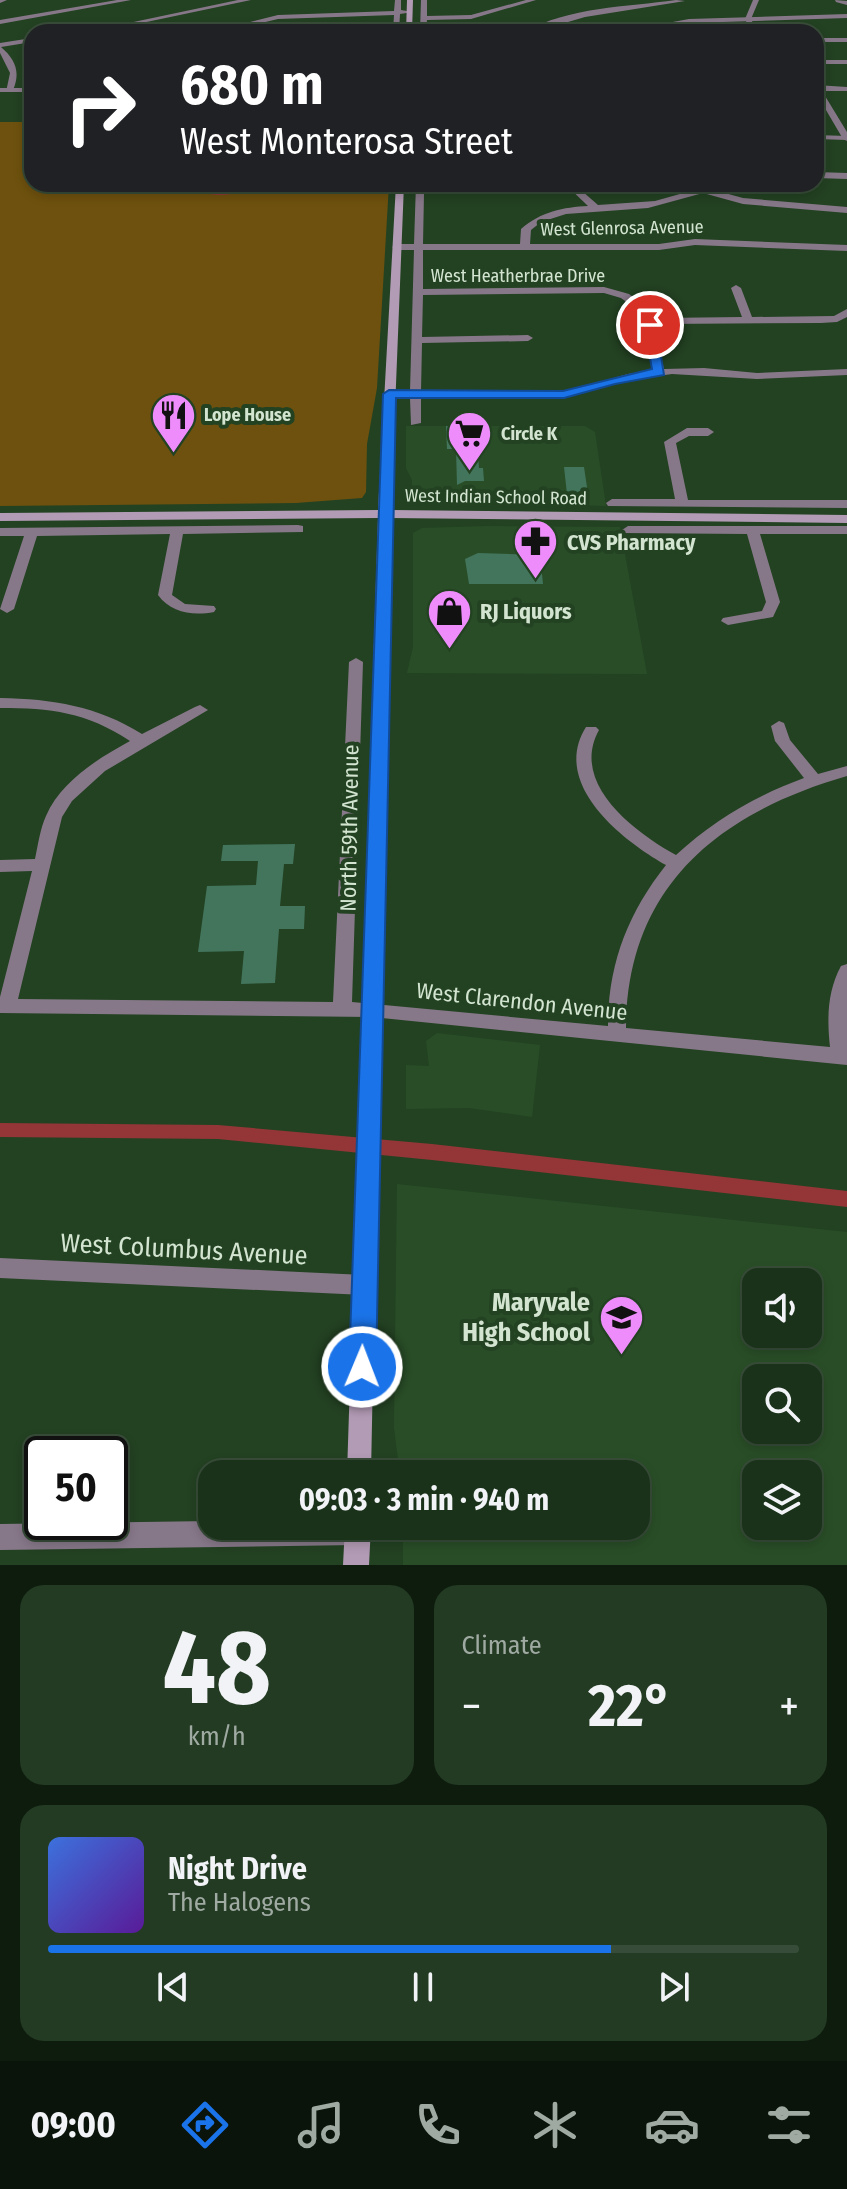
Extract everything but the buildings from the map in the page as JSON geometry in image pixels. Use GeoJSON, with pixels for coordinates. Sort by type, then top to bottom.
{"type":"FeatureCollection","features":[{"type":"Feature","properties":{"kind":"main road"},"geometry":{"type":"LineString","coordinates":[[409,24],[410,0]]}},
{"type":"Feature","properties":{"kind":"main road","name":"North 59th Avenue"},"geometry":{"type":"LineString","coordinates":[[359,1460],[384,514],[400,192]]}},
{"type":"Feature","properties":{"kind":"main road","name":"West Indian School Road"},"geometry":{"type":"LineString","coordinates":[[0,517],[384,514],[847,519]]}},
{"type":"Feature","properties":{"kind":"main road"},"geometry":{"type":"LineString","coordinates":[[356,1565],[357,1540]]}},
{"type":"Feature","properties":{"kind":"street"},"geometry":{"type":"LineString","coordinates":[[0,22],[128,0]]}},
{"type":"Feature","properties":{"kind":"street"},"geometry":{"type":"LineString","coordinates":[[129,24],[248,0]]}},
{"type":"Feature","properties":{"kind":"street"},"geometry":{"type":"LineString","coordinates":[[396,24],[398,0]]}},
{"type":"Feature","properties":{"kind":"street"},"geometry":{"type":"LineString","coordinates":[[423,24],[424,0]]}},
{"type":"Feature","properties":{"kind":"street"},"geometry":{"type":"LineString","coordinates":[[423,18],[471,17],[533,0]]}},
{"type":"Feature","properties":{"kind":"street"},"geometry":{"type":"LineString","coordinates":[[622,0],[633,6]]}},
{"type":"Feature","properties":{"kind":"street"},"geometry":{"type":"LineString","coordinates":[[750,24],[748,19],[756,0]]}},
{"type":"Feature","properties":{"kind":"street"},"geometry":{"type":"LineString","coordinates":[[549,24],[633,6],[682,1]]}},
{"type":"Feature","properties":{"kind":"street"},"geometry":{"type":"LineString","coordinates":[[838,1],[847,3]]}},
{"type":"Feature","properties":{"kind":"street"},"geometry":{"type":"LineString","coordinates":[[497,3],[510,6]]}},
{"type":"Feature","properties":{"kind":"street"},"geometry":{"type":"LineString","coordinates":[[248,24],[278,17],[410,12]]}},
{"type":"Feature","properties":{"kind":"street"},"geometry":{"type":"LineString","coordinates":[[670,24],[847,16]]}},
{"type":"Feature","properties":{"kind":"street"},"geometry":{"type":"LineString","coordinates":[[824,40],[847,40]]}},
{"type":"Feature","properties":{"kind":"street"},"geometry":{"type":"LineString","coordinates":[[0,47],[24,42]]}},
{"type":"Feature","properties":{"kind":"street"},"geometry":{"type":"LineString","coordinates":[[0,47],[19,67],[5,90]]}},
{"type":"Feature","properties":{"kind":"street"},"geometry":{"type":"LineString","coordinates":[[824,62],[847,62]]}},
{"type":"Feature","properties":{"kind":"street"},"geometry":{"type":"LineString","coordinates":[[824,88],[847,89]]}},
{"type":"Feature","properties":{"kind":"street"},"geometry":{"type":"LineString","coordinates":[[824,101],[847,138]]}},
{"type":"Feature","properties":{"kind":"street"},"geometry":{"type":"LineString","coordinates":[[824,137],[847,138]]}},
{"type":"Feature","properties":{"kind":"street"},"geometry":{"type":"LineString","coordinates":[[824,175],[847,176]]}},
{"type":"Feature","properties":{"kind":"street"},"geometry":{"type":"LineString","coordinates":[[415,423],[420,192]]}},
{"type":"Feature","properties":{"kind":"street"},"geometry":{"type":"LineString","coordinates":[[578,192],[596,208]]}},
{"type":"Feature","properties":{"kind":"street"},"geometry":{"type":"LineString","coordinates":[[525,246],[526,229],[541,219],[562,212],[664,203],[697,192]]}},
{"type":"Feature","properties":{"kind":"street"},"geometry":{"type":"LineString","coordinates":[[705,192],[780,207],[847,210]]}},
{"type":"Feature","properties":{"kind":"street","name":"West Glenrosa Avenue"},"geometry":{"type":"LineString","coordinates":[[397,247],[659,247],[695,242],[847,248]]}},
{"type":"Feature","properties":{"kind":"street"},"geometry":{"type":"LineString","coordinates":[[736,288],[748,320]]}},
{"type":"Feature","properties":{"kind":"street","name":"West Heatherbrae Drive"},"geometry":{"type":"LineString","coordinates":[[418,292],[604,290],[625,296],[659,321]]}},
{"type":"Feature","properties":{"kind":"street"},"geometry":{"type":"LineString","coordinates":[[659,372],[649,328],[659,321],[821,320],[837,319],[847,312]]}},
{"type":"Feature","properties":{"kind":"street"},"geometry":{"type":"LineString","coordinates":[[417,340],[528,338]]}},
{"type":"Feature","properties":{"kind":"street"},"geometry":{"type":"LineString","coordinates":[[389,394],[564,395],[614,380],[659,372],[704,371],[757,376],[847,372]]}},
{"type":"Feature","properties":{"kind":"street"},"geometry":{"type":"LineString","coordinates":[[682,503],[670,442],[687,432],[708,432]]}},
{"type":"Feature","properties":{"kind":"street","name":"West Indian School Road"},"geometry":{"type":"LineString","coordinates":[[612,503],[847,504]]}},
{"type":"Feature","properties":{"kind":"street"},"geometry":{"type":"LineString","coordinates":[[0,532],[298,529]]}},
{"type":"Feature","properties":{"kind":"street"},"geometry":{"type":"LineString","coordinates":[[177,530],[165,595],[169,601],[183,608],[209,609]]}},
{"type":"Feature","properties":{"kind":"street"},"geometry":{"type":"LineString","coordinates":[[628,530],[847,530]]}},
{"type":"Feature","properties":{"kind":"street"},"geometry":{"type":"LineString","coordinates":[[728,621],[768,614],[773,602],[752,530]]}},
{"type":"Feature","properties":{"kind":"street"},"geometry":{"type":"LineString","coordinates":[[7,609],[32,532]]}},
{"type":"Feature","properties":{"kind":"street","name":"North 59th Avenue"},"geometry":{"type":"LineString","coordinates":[[342,1011],[356,662]]}},
{"type":"Feature","properties":{"kind":"street"},"geometry":{"type":"LineString","coordinates":[[0,703],[65,705],[112,721],[143,742]]}},
{"type":"Feature","properties":{"kind":"street"},"geometry":{"type":"LineString","coordinates":[[4,1006],[54,816],[65,797],[93,771],[200,710]]}},
{"type":"Feature","properties":{"kind":"street"},"geometry":{"type":"LineString","coordinates":[[779,726],[783,741],[814,779]]}},
{"type":"Feature","properties":{"kind":"street"},"geometry":{"type":"LineString","coordinates":[[591,730],[583,748],[586,768],[598,802],[623,830],[676,863]]}},
{"type":"Feature","properties":{"kind":"street"},"geometry":{"type":"LineString","coordinates":[[617,1035],[621,969],[629,941],[655,890],[676,863],[714,829],[771,797],[814,779],[847,771]]}},
{"type":"Feature","properties":{"kind":"street"},"geometry":{"type":"LineString","coordinates":[[0,866],[42,865]]}},
{"type":"Feature","properties":{"kind":"street"},"geometry":{"type":"LineString","coordinates":[[844,1056],[836,1011],[840,984],[847,971]]}},
{"type":"Feature","properties":{"kind":"street","name":"West Clarendon Avenue"},"geometry":{"type":"LineString","coordinates":[[4,1006],[372,1010],[844,1056]]}},
{"type":"Feature","properties":{"kind":"street","name":"West Columbus Avenue"},"geometry":{"type":"LineString","coordinates":[[0,1268],[364,1285]]}},
{"type":"Feature","properties":{"kind":"street"},"geometry":{"type":"LineString","coordinates":[[0,1537],[198,1533]]}},
{"type":"Feature","properties":{"kind":"shaded area"},"geometry":{"type":"Polygon","coordinates":[[[0,122],[24,122],[24,192],[389,192],[377,388],[367,444],[366,492],[362,498],[296,503],[0,506],[0,122]]]}},
{"type":"Feature","properties":{"kind":"shaded area"},"geometry":{"type":"Polygon","coordinates":[[[201,192],[242,192],[222,195],[201,192]]]}},
{"type":"Feature","properties":{"kind":"shaded area"},"geometry":{"type":"Polygon","coordinates":[[[406,426],[585,426],[595,432],[606,506],[416,499],[412,496],[412,480],[406,468],[406,426]]]}},
{"type":"Feature","properties":{"kind":"shaded area"},"geometry":{"type":"Polygon","coordinates":[[[620,527],[647,674],[407,673],[413,647],[413,533],[422,528],[620,527]]]}},
{"type":"Feature","properties":{"kind":"shaded area"},"geometry":{"type":"Polygon","coordinates":[[[437,1033],[540,1045],[532,1117],[469,1108],[406,1109],[406,1065],[429,1066],[426,1041],[437,1033]]]}},
{"type":"Feature","properties":{"kind":"shaded area","name":"Maryvale High School"},"geometry":{"type":"Polygon","coordinates":[[[397,1184],[847,1232],[847,1565],[403,1565],[403,1540],[650,1540],[650,1460],[398,1460],[394,1428],[397,1184]]]}},
{"type":"Feature","properties":{"kind":"waterway"},"geometry":{"type":"LineString","coordinates":[[0,1130],[218,1132],[432,1152],[847,1199]]}},
{"type":"Feature","properties":{"kind":"place","name":"Lope House"},"geometry":{"type":"Point","coordinates":[173,454]}},
{"type":"Feature","properties":{"kind":"place","name":"Circle K"},"geometry":{"type":"Point","coordinates":[470,473]}},
{"type":"Feature","properties":{"kind":"place","name":"CVS Pharmacy"},"geometry":{"type":"Point","coordinates":[536,581]}},
{"type":"Feature","properties":{"kind":"place","name":"RJ Liquors"},"geometry":{"type":"Point","coordinates":[449,650]}},
{"type":"Feature","properties":{"kind":"place","name":"Maryvale High School"},"geometry":{"type":"Point","coordinates":[621,1356]}},
{"type":"Feature","properties":{"kind":"route"},"geometry":{"type":"LineString","coordinates":[[362,1367],[389,394],[564,395],[614,380],[659,372],[650,325]]}}]}
